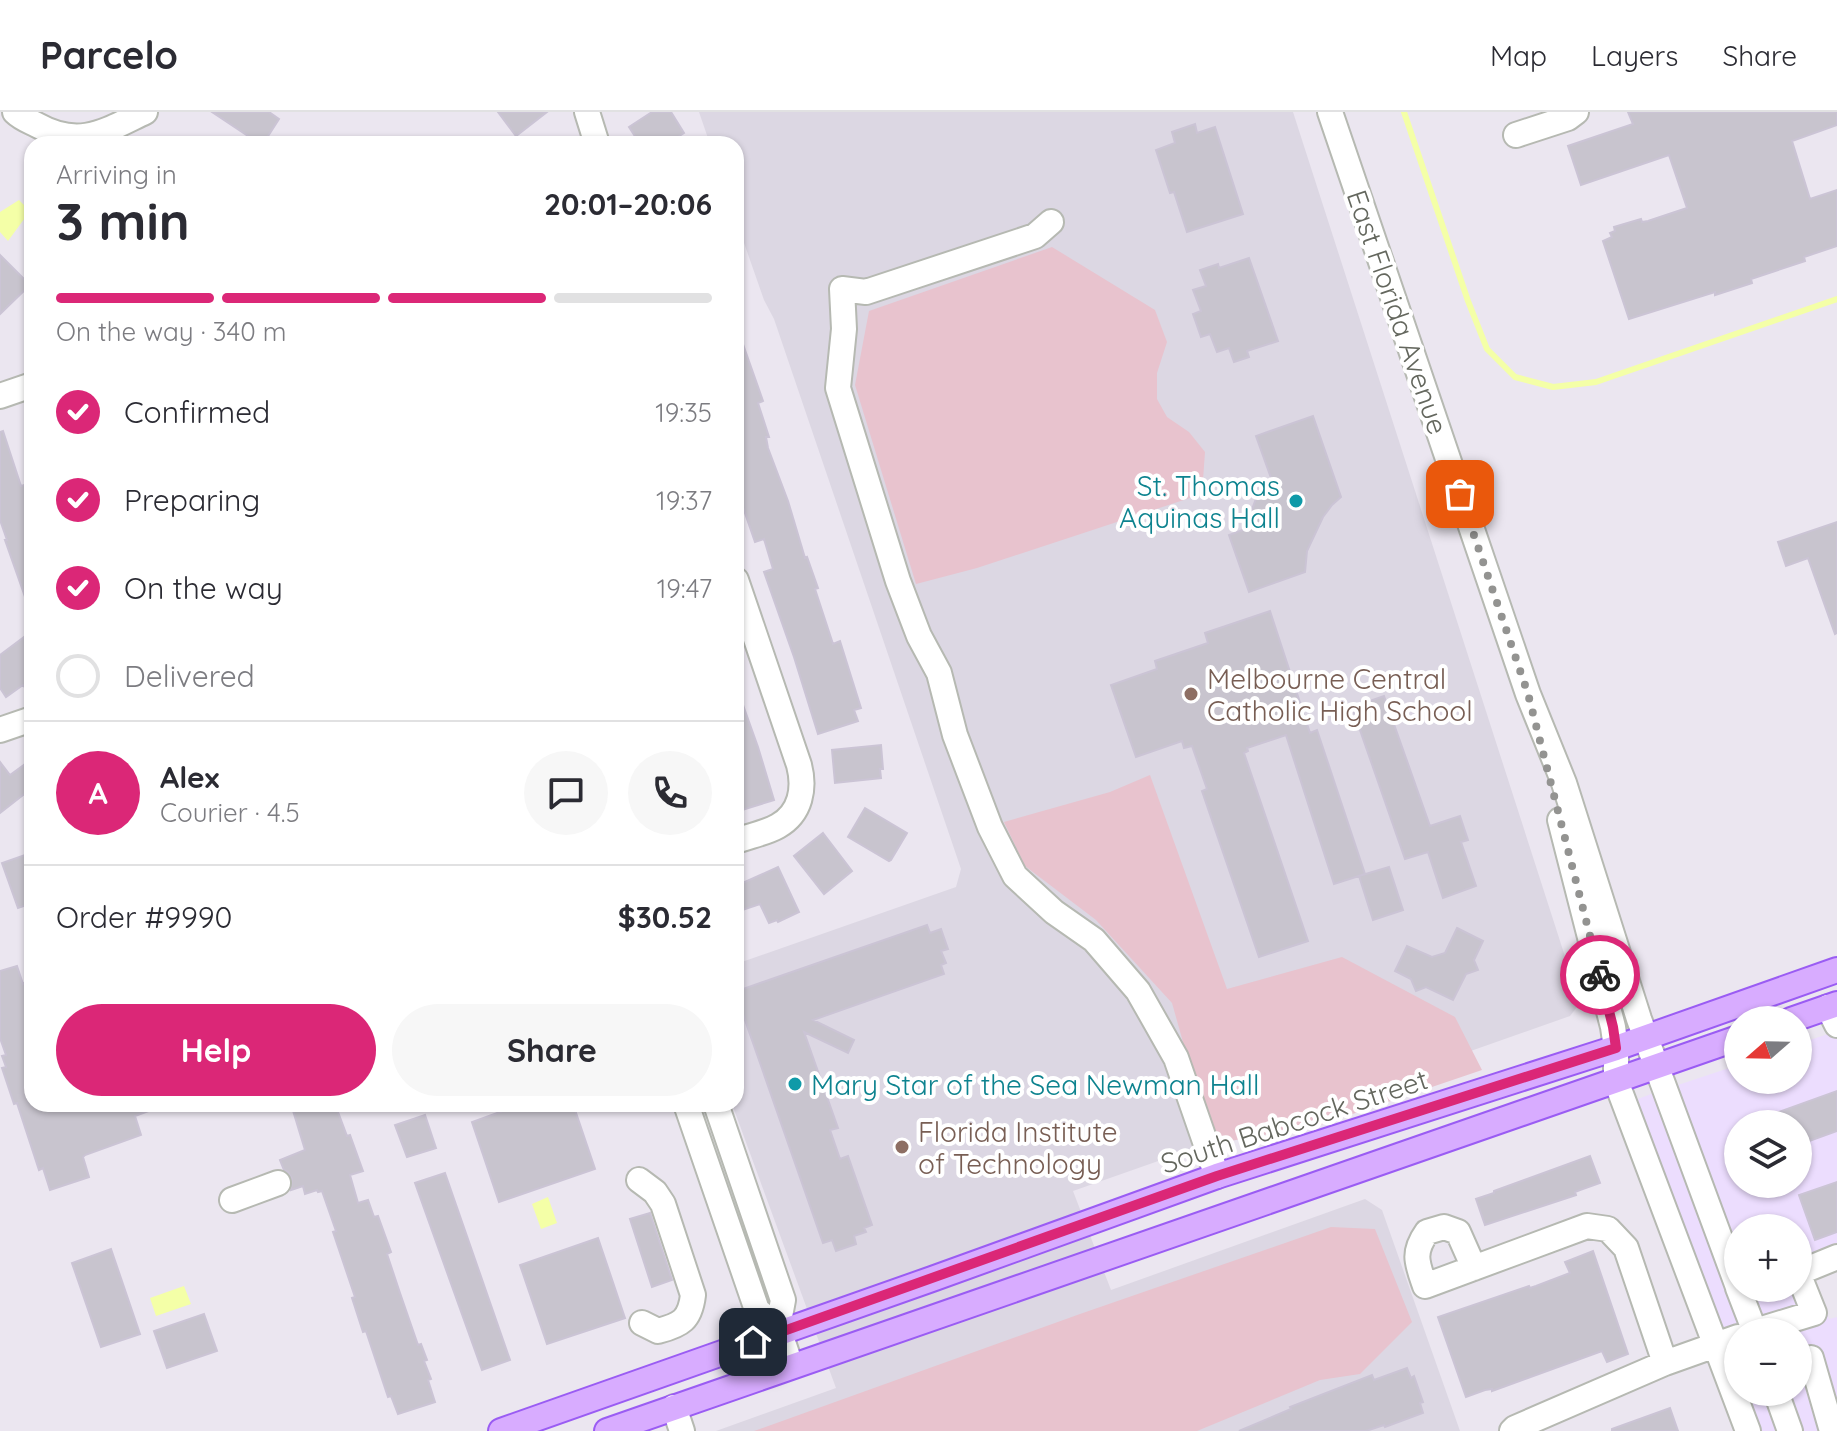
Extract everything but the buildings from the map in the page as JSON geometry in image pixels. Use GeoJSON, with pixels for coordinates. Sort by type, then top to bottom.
{"type":"FeatureCollection","features":[{"type":"Feature","properties":{"kind":"main road","name":"South Babcock Street"},"geometry":{"type":"LineString","coordinates":[[501,1431],[1217,1176],[1616,1048],[1837,970]]}},
{"type":"Feature","properties":{"kind":"main road"},"geometry":{"type":"LineString","coordinates":[[1812,1016],[1834,1012]]}},
{"type":"Feature","properties":{"kind":"main road"},"geometry":{"type":"LineString","coordinates":[[607,1431],[1724,1043]]}},
{"type":"Feature","properties":{"kind":"street"},"geometry":{"type":"LineString","coordinates":[[15,112],[61,136]]}},
{"type":"Feature","properties":{"kind":"street"},"geometry":{"type":"LineString","coordinates":[[102,136],[145,112]]}},
{"type":"Feature","properties":{"kind":"street"},"geometry":{"type":"LineString","coordinates":[[587,112],[594,136]]}},
{"type":"Feature","properties":{"kind":"street","name":"East Florida Avenue"},"geometry":{"type":"LineString","coordinates":[[1330,112],[1528,694],[1564,783],[1656,1066],[1724,1249]]}},
{"type":"Feature","properties":{"kind":"street"},"geometry":{"type":"LineString","coordinates":[[1516,135],[1568,118],[1576,112]]}},
{"type":"Feature","properties":{"kind":"street"},"geometry":{"type":"LineString","coordinates":[[1051,222],[1035,236],[866,292],[842,289],[844,329],[838,388],[898,581],[919,636],[939,673],[955,735],[990,827],[1015,876],[1054,912],[1094,940],[1138,991],[1176,1058],[1217,1176]]}},
{"type":"Feature","properties":{"kind":"street"},"geometry":{"type":"LineString","coordinates":[[0,396],[24,388]]}},
{"type":"Feature","properties":{"kind":"street"},"geometry":{"type":"LineString","coordinates":[[744,603],[799,765],[803,788],[797,805],[778,826],[744,838]]}},
{"type":"Feature","properties":{"kind":"street","name":"East Florida Avenue"},"geometry":{"type":"LineString","coordinates":[[1528,694],[1613,1027],[1616,1081]]}},
{"type":"Feature","properties":{"kind":"street"},"geometry":{"type":"LineString","coordinates":[[0,730],[24,722]]}},
{"type":"Feature","properties":{"kind":"street"},"geometry":{"type":"LineString","coordinates":[[1616,1081],[1748,1431]]}},
{"type":"Feature","properties":{"kind":"street"},"geometry":{"type":"LineString","coordinates":[[689,1112],[757,1310],[779,1330]]}},
{"type":"Feature","properties":{"kind":"street"},"geometry":{"type":"LineString","coordinates":[[719,1112],[783,1300],[779,1330],[791,1366]]}},
{"type":"Feature","properties":{"kind":"street"},"geometry":{"type":"LineString","coordinates":[[639,1180],[655,1192],[663,1204],[693,1295],[685,1320],[674,1327],[658,1331],[642,1323]]}},
{"type":"Feature","properties":{"kind":"street"},"geometry":{"type":"LineString","coordinates":[[232,1200],[278,1183]]}},
{"type":"Feature","properties":{"kind":"street"},"geometry":{"type":"LineString","coordinates":[[1474,1268],[1587,1226],[1608,1229],[1626,1248],[1665,1363]]}},
{"type":"Feature","properties":{"kind":"street"},"geometry":{"type":"LineString","coordinates":[[1798,1318],[1814,1313],[1798,1273],[1837,1257]]}},
{"type":"Feature","properties":{"kind":"street"},"geometry":{"type":"LineString","coordinates":[[1512,1431],[1665,1363],[1724,1341]]}},
{"type":"Feature","properties":{"kind":"street"},"geometry":{"type":"LineString","coordinates":[[1812,1361],[1832,1431]]}},
{"type":"Feature","properties":{"kind":"street"},"geometry":{"type":"LineString","coordinates":[[1781,1406],[1790,1431]]}},
{"type":"Feature","properties":{"kind":"street"},"geometry":{"type":"LineString","coordinates":[[674,1407],[682,1431]]}},
{"type":"Feature","properties":{"kind":"shaded area","name":"Melbourne Central Catholic High School"},"geometry":{"type":"Polygon","coordinates":[[[699,112],[1293,112],[1580,1003],[1570,1016],[1073,1191],[1111,1290],[1365,1199],[1382,1210],[1460,1431],[716,1431],[836,1388],[735,1112],[744,1112],[744,961],[956,887],[961,869],[774,319],[744,243],[744,136],[707,136],[699,112]]]}},
{"type":"Feature","properties":{"kind":"shaded area"},"geometry":{"type":"Polygon","coordinates":[[[19,200],[24,205],[24,219],[8,241],[0,232],[0,212],[19,200]]]}},
{"type":"Feature","properties":{"kind":"shaded area"},"geometry":{"type":"Polygon","coordinates":[[[1052,247],[1155,310],[1167,342],[1157,373],[1157,399],[1167,417],[1189,432],[1205,452],[1202,494],[977,568],[916,584],[855,385],[869,311],[1052,247]]]}},
{"type":"Feature","properties":{"kind":"shaded area"},"geometry":{"type":"Polygon","coordinates":[[[1150,775],[1227,989],[1342,957],[1455,1017],[1482,1070],[1320,1125],[1225,1142],[1205,1120],[1172,1003],[1096,920],[1025,866],[1004,822],[1110,792],[1150,775]]]}},
{"type":"Feature","properties":{"kind":"shaded area"},"geometry":{"type":"Polygon","coordinates":[[[1837,1031],[1837,1262],[1812,1271],[1812,1214],[1724,1214],[1724,1217],[1675,1086],[1724,1070],[1724,1094],[1812,1094],[1812,1039],[1837,1031]]]}},
{"type":"Feature","properties":{"kind":"shaded area"},"geometry":{"type":"Polygon","coordinates":[[[1654,1093],[1724,1281],[1724,1302],[1732,1302],[1738,1318],[1724,1318],[1724,1332],[1635,1100],[1654,1093]]]}},
{"type":"Feature","properties":{"kind":"shaded area"},"geometry":{"type":"Polygon","coordinates":[[[548,1197],[557,1223],[541,1229],[532,1204],[548,1197]]]}},
{"type":"Feature","properties":{"kind":"shaded area"},"geometry":{"type":"Polygon","coordinates":[[[1331,1227],[1375,1229],[1412,1322],[1360,1374],[1320,1380],[1197,1431],[754,1431],[1080,1314],[1331,1227]]]}},
{"type":"Feature","properties":{"kind":"shaded area"},"geometry":{"type":"Polygon","coordinates":[[[1812,1274],[1829,1319],[1837,1317],[1837,1431],[1802,1431],[1793,1406],[1812,1406],[1812,1318],[1762,1318],[1755,1302],[1812,1302],[1812,1274]]]}},
{"type":"Feature","properties":{"kind":"shaded area"},"geometry":{"type":"Polygon","coordinates":[[[184,1286],[191,1304],[156,1316],[150,1298],[184,1286]]]}},
{"type":"Feature","properties":{"kind":"shaded area"},"geometry":{"type":"Polygon","coordinates":[[[1752,1406],[1770,1406],[1779,1431],[1761,1431],[1752,1406]]]}},
{"type":"Feature","properties":{"kind":"waterway"},"geometry":{"type":"LineString","coordinates":[[1404,112],[1487,349],[1515,377],[1553,387],[1596,382],[1837,299]]}},
{"type":"Feature","properties":{"kind":"way so far"},"geometry":{"type":"LineString","coordinates":[[1460,494],[1528,694],[1600,975]]}},
{"type":"Feature","properties":{"kind":"place","name":"St. Thomas Aquinas Hall"},"geometry":{"type":"Point","coordinates":[1296,501]}},
{"type":"Feature","properties":{"kind":"place","name":"Melbourne Central Catholic High School"},"geometry":{"type":"Point","coordinates":[1191,694]}},
{"type":"Feature","properties":{"kind":"place","name":"Mary Star of the Sea Newman Hall"},"geometry":{"type":"Point","coordinates":[795,1084]}},
{"type":"Feature","properties":{"kind":"place","name":"Florida Institute of Technology"},"geometry":{"type":"Point","coordinates":[902,1147]}},
{"type":"Feature","properties":{"kind":"route"},"geometry":{"type":"LineString","coordinates":[[753,1342],[1217,1176],[1616,1048],[1600,975]]}}]}
